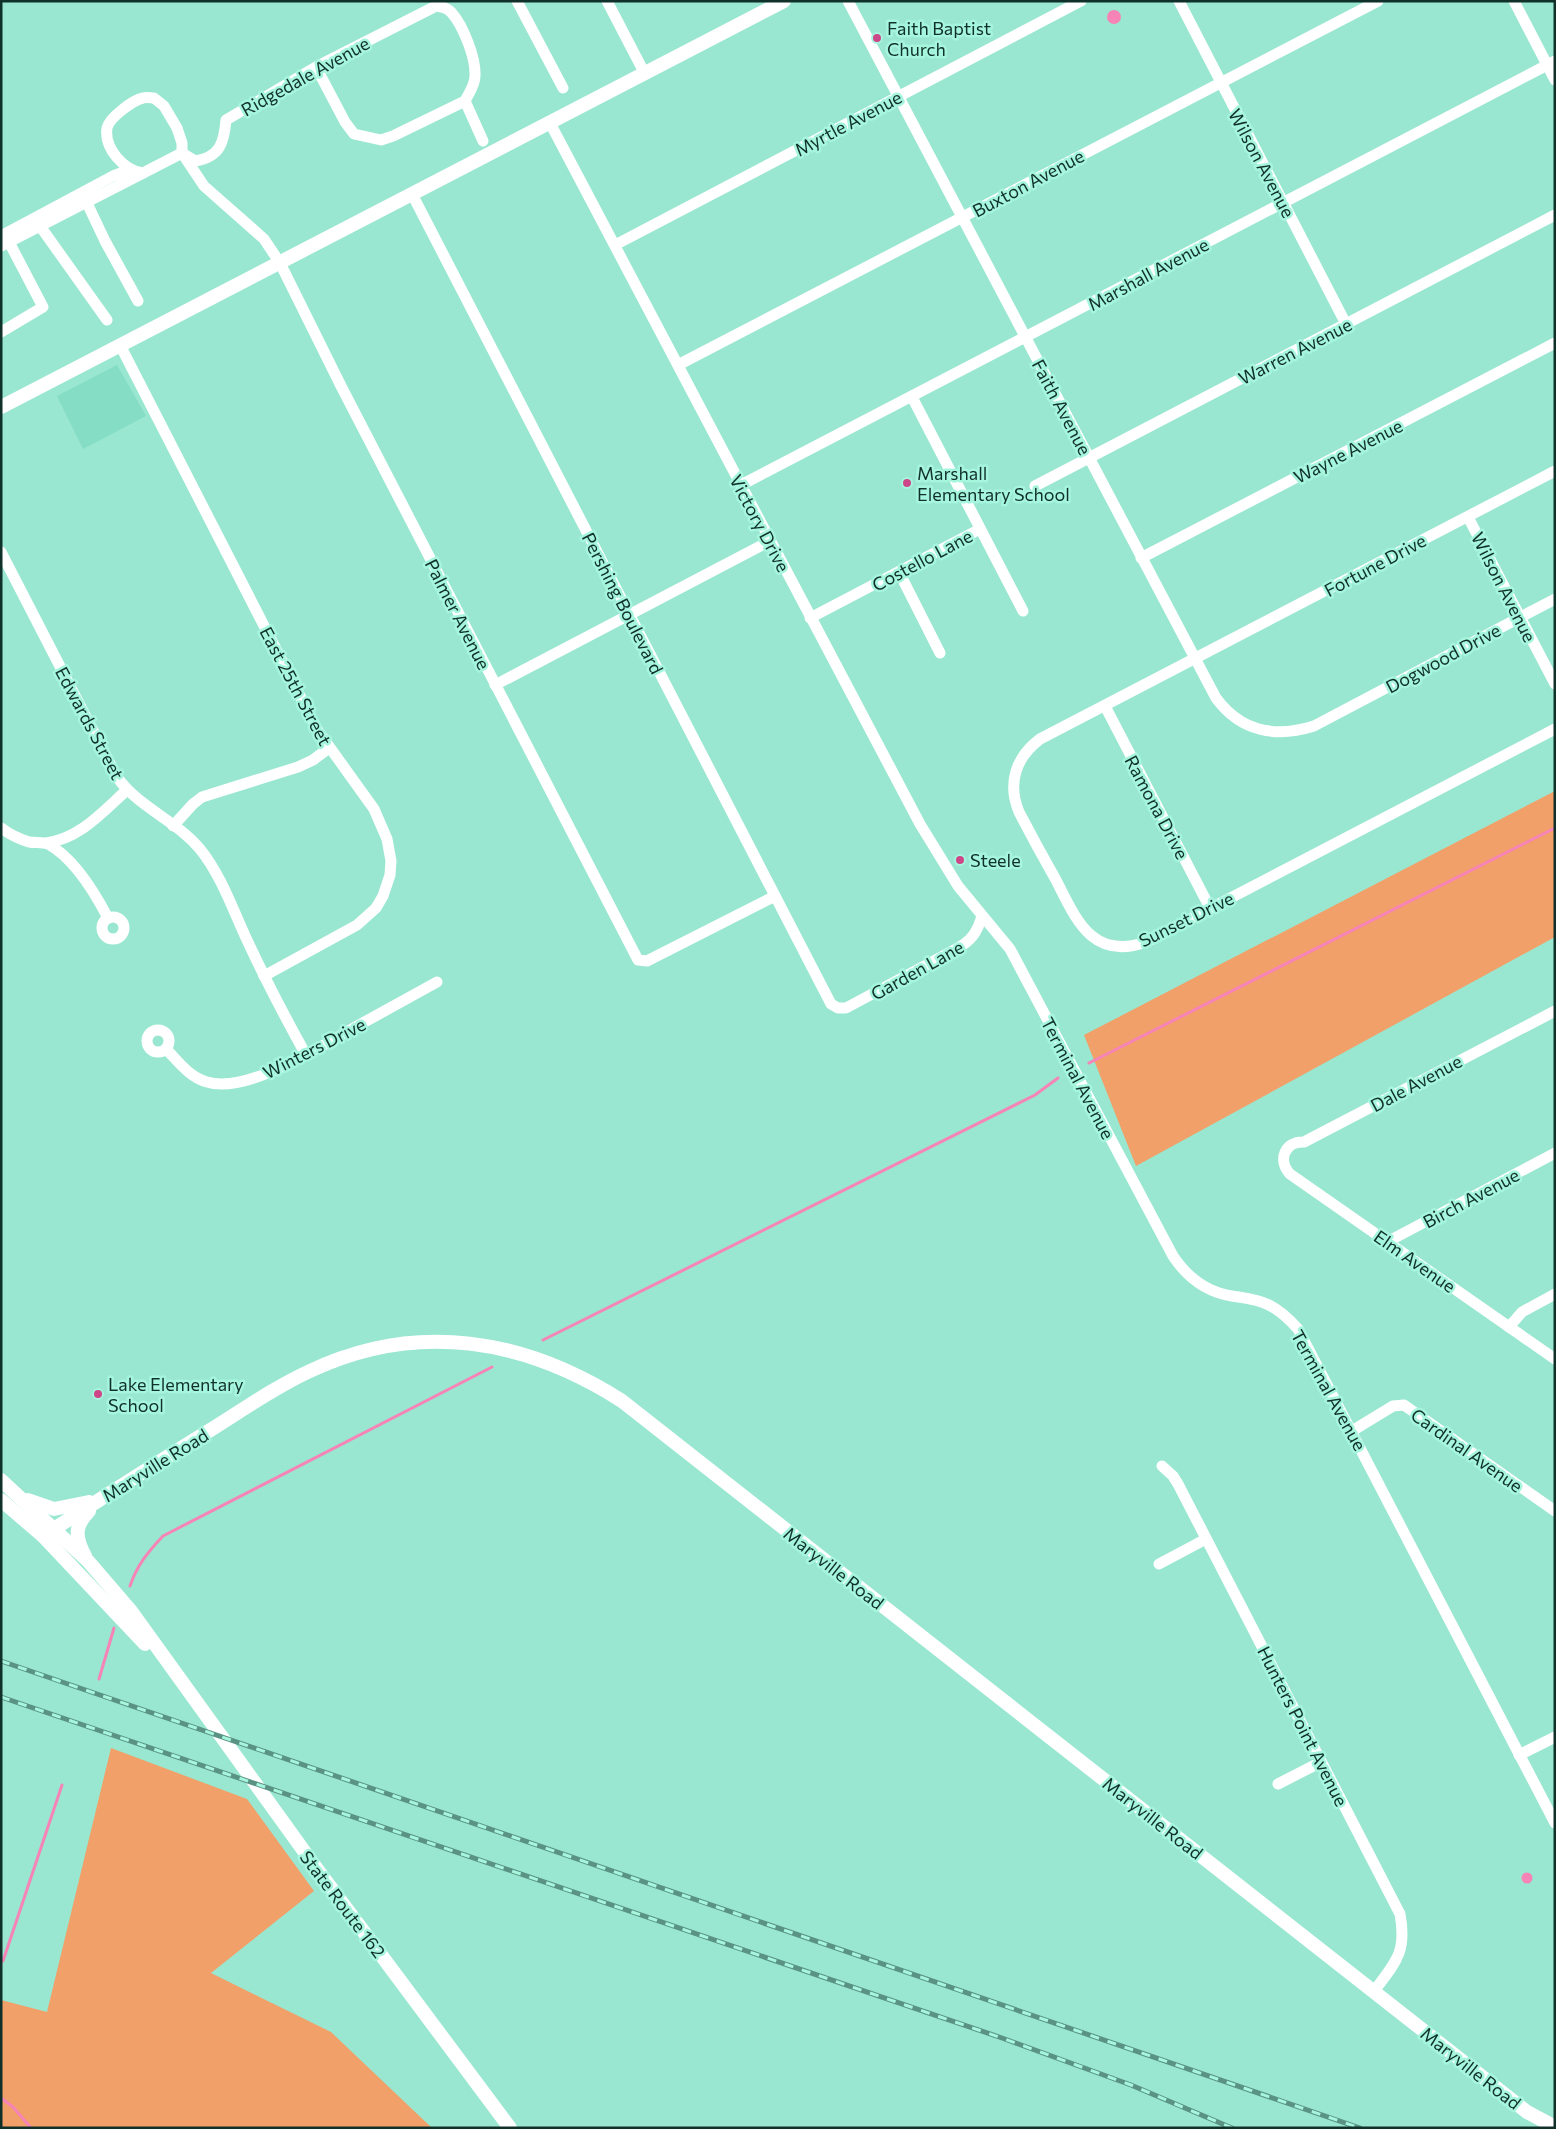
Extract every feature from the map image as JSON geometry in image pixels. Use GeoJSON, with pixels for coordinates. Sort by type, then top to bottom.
{"type":"FeatureCollection","features":[{"type":"Feature","properties":{"kind":"main road"},"geometry":{"type":"LineString","coordinates":[[1,407],[645,74],[768,5],[784,1]]}},
{"type":"Feature","properties":{"kind":"main road","name":"Maryville Road"},"geometry":{"type":"LineString","coordinates":[[49,1532],[289,1381],[311,1370],[356,1353],[404,1344],[460,1342],[491,1346],[544,1361],[580,1376],[622,1401],[1526,2112],[1555,2127]]}},
{"type":"Feature","properties":{"kind":"main road"},"geometry":{"type":"LineString","coordinates":[[1,1480],[18,1495],[49,1532]]}},
{"type":"Feature","properties":{"kind":"main road"},"geometry":{"type":"LineString","coordinates":[[18,1495],[36,1504],[54,1509],[83,1504],[102,1498]]}},
{"type":"Feature","properties":{"kind":"main road"},"geometry":{"type":"LineString","coordinates":[[88,1561],[77,1533],[79,1521],[102,1498]]}},
{"type":"Feature","properties":{"kind":"main road"},"geometry":{"type":"LineString","coordinates":[[1,1500],[49,1532]]}},
{"type":"Feature","properties":{"kind":"main road","name":"State Route 162"},"geometry":{"type":"LineString","coordinates":[[49,1532],[88,1561],[131,1611],[178,1678],[510,2128]]}},
{"type":"Feature","properties":{"kind":"main road","name":"State Route 162"},"geometry":{"type":"LineString","coordinates":[[49,1532],[178,1678]]}},
{"type":"Feature","properties":{"kind":"street"},"geometry":{"type":"LineString","coordinates":[[517,1],[563,88]]}},
{"type":"Feature","properties":{"kind":"street"},"geometry":{"type":"LineString","coordinates":[[607,1],[645,74]]}},
{"type":"Feature","properties":{"kind":"street","name":"Faith Avenue"},"geometry":{"type":"LineString","coordinates":[[848,1],[1216,698],[1226,711],[1247,725],[1260,730],[1286,732],[1314,726],[1332,717]]}},
{"type":"Feature","properties":{"kind":"street","name":"Myrtle Avenue"},"geometry":{"type":"LineString","coordinates":[[615,245],[1081,1]]}},
{"type":"Feature","properties":{"kind":"street","name":"Wilson Avenue"},"geometry":{"type":"LineString","coordinates":[[1179,1],[1346,324]]}},
{"type":"Feature","properties":{"kind":"street","name":"Buxton Avenue"},"geometry":{"type":"LineString","coordinates":[[678,365],[1378,1]]}},
{"type":"Feature","properties":{"kind":"street"},"geometry":{"type":"LineString","coordinates":[[1514,1],[1551,63],[1555,80]]}},
{"type":"Feature","properties":{"kind":"street","name":"Ridgedale Avenue"},"geometry":{"type":"LineString","coordinates":[[182,153],[195,161],[202,160],[217,152],[225,139],[226,120],[316,67],[436,6],[444,7],[451,12],[469,44],[474,59],[474,84],[465,101]]}},
{"type":"Feature","properties":{"kind":"street","name":"Marshall Avenue"},"geometry":{"type":"LineString","coordinates":[[740,485],[1026,338],[1551,63]]}},
{"type":"Feature","properties":{"kind":"street"},"geometry":{"type":"LineString","coordinates":[[316,67],[345,122],[354,134],[368,139],[381,140],[465,101],[483,140]]}},
{"type":"Feature","properties":{"kind":"street"},"geometry":{"type":"LineString","coordinates":[[4,242],[87,203],[182,153],[182,143],[177,128],[164,106],[154,98],[142,98],[111,119],[107,126],[107,140],[117,158],[129,170],[142,173]]}},
{"type":"Feature","properties":{"kind":"street","name":"Victory Drive"},"geometry":{"type":"LineString","coordinates":[[550,123],[810,618],[933,847],[958,886],[982,916]]}},
{"type":"Feature","properties":{"kind":"street","name":"Palmer Avenue"},"geometry":{"type":"LineString","coordinates":[[182,153],[204,186],[264,239],[280,263],[341,386],[638,960],[642,962],[647,961],[775,896]]}},
{"type":"Feature","properties":{"kind":"street"},"geometry":{"type":"LineString","coordinates":[[4,242],[113,176],[129,170]]}},
{"type":"Feature","properties":{"kind":"street","name":"Pershing Boulevard"},"geometry":{"type":"LineString","coordinates":[[412,194],[831,1004],[838,1008]]}},
{"type":"Feature","properties":{"kind":"street"},"geometry":{"type":"LineString","coordinates":[[87,203],[105,241],[138,301]]}},
{"type":"Feature","properties":{"kind":"street","name":"Warren Avenue"},"geometry":{"type":"LineString","coordinates":[[1035,486],[1555,215]]}},
{"type":"Feature","properties":{"kind":"street"},"geometry":{"type":"LineString","coordinates":[[40,226],[107,320]]}},
{"type":"Feature","properties":{"kind":"street"},"geometry":{"type":"LineString","coordinates":[[1,332],[42,307],[4,242]]}},
{"type":"Feature","properties":{"kind":"street","name":"Wayne Avenue"},"geometry":{"type":"LineString","coordinates":[[1141,558],[1555,343]]}},
{"type":"Feature","properties":{"kind":"street","name":"East 25th Street"},"geometry":{"type":"LineString","coordinates":[[120,345],[329,748],[364,792],[381,823],[391,860],[387,886],[376,908],[357,925],[264,976]]}},
{"type":"Feature","properties":{"kind":"street","name":"Costello Lane"},"geometry":{"type":"LineString","coordinates":[[810,618],[980,529],[912,397]]}},
{"type":"Feature","properties":{"kind":"street","name":"Fortune Drive"},"geometry":{"type":"LineString","coordinates":[[1195,659],[1555,471]]}},
{"type":"Feature","properties":{"kind":"street","name":"Wilson Avenue"},"geometry":{"type":"LineString","coordinates":[[1468,517],[1555,684]]}},
{"type":"Feature","properties":{"kind":"street"},"geometry":{"type":"LineString","coordinates":[[980,529],[1023,611]]}},
{"type":"Feature","properties":{"kind":"street"},"geometry":{"type":"LineString","coordinates":[[495,685],[770,541]]}},
{"type":"Feature","properties":{"kind":"street","name":"Edwards Street"},"geometry":{"type":"LineString","coordinates":[[1,552],[117,777],[126,790],[187,836],[213,868],[264,976],[306,1055]]}},
{"type":"Feature","properties":{"kind":"street"},"geometry":{"type":"LineString","coordinates":[[899,572],[940,652]]}},
{"type":"Feature","properties":{"kind":"street","name":"Dogwood Drive"},"geometry":{"type":"LineString","coordinates":[[1332,717],[1555,599]]}},
{"type":"Feature","properties":{"kind":"street","name":"Sunset Drive"},"geometry":{"type":"LineString","coordinates":[[1195,659],[1040,739],[1023,755],[1014,774],[1013,786],[1019,812],[1079,924],[1098,940],[1116,946],[1138,944],[1555,728]]}},
{"type":"Feature","properties":{"kind":"street","name":"Ramona Drive"},"geometry":{"type":"LineString","coordinates":[[1104,706],[1210,908]]}},
{"type":"Feature","properties":{"kind":"street"},"geometry":{"type":"LineString","coordinates":[[173,826],[202,797],[298,767],[313,760],[329,748]]}},
{"type":"Feature","properties":{"kind":"street"},"geometry":{"type":"LineString","coordinates":[[1,828],[15,837],[28,842],[59,842],[80,832],[126,790]]}},
{"type":"Feature","properties":{"kind":"street"},"geometry":{"type":"LineString","coordinates":[[46,843],[77,870],[94,893],[108,918]]}},
{"type":"Feature","properties":{"kind":"street","name":"Garden Lane"},"geometry":{"type":"LineString","coordinates":[[838,1008],[846,1008],[965,944],[972,939],[978,930],[982,916]]}},
{"type":"Feature","properties":{"kind":"street","name":"Terminal Avenue"},"geometry":{"type":"LineString","coordinates":[[982,916],[1001,937],[1018,964],[1089,1102],[1178,1265],[1194,1281],[1204,1287],[1229,1296],[1256,1300],[1268,1304],[1288,1318],[1305,1340],[1555,1823]]}},
{"type":"Feature","properties":{"kind":"street","name":"Winters Drive"},"geometry":{"type":"LineString","coordinates":[[166,1048],[192,1075],[207,1082],[231,1084],[255,1077],[306,1055],[437,982]]}},
{"type":"Feature","properties":{"kind":"street","name":"Dale Avenue"},"geometry":{"type":"LineString","coordinates":[[1283,1157],[1288,1147],[1294,1143],[1304,1142],[1555,1011]]}},
{"type":"Feature","properties":{"kind":"street","name":"Birch Avenue"},"geometry":{"type":"LineString","coordinates":[[1387,1242],[1555,1154]]}},
{"type":"Feature","properties":{"kind":"street","name":"Elm Avenue"},"geometry":{"type":"LineString","coordinates":[[1283,1157],[1283,1164],[1290,1174],[1555,1359]]}},
{"type":"Feature","properties":{"kind":"street"},"geometry":{"type":"LineString","coordinates":[[1509,1327],[1522,1312],[1555,1294]]}},
{"type":"Feature","properties":{"kind":"street","name":"Cardinal Avenue"},"geometry":{"type":"LineString","coordinates":[[1352,1431],[1393,1406],[1404,1405],[1555,1511]]}},
{"type":"Feature","properties":{"kind":"street","name":"Hunters Point Avenue"},"geometry":{"type":"LineString","coordinates":[[1162,1466],[1173,1476],[1400,1914],[1403,1932],[1401,1951],[1374,1991]]}},
{"type":"Feature","properties":{"kind":"street"},"geometry":{"type":"LineString","coordinates":[[1159,1564],[1206,1539]]}},
{"type":"Feature","properties":{"kind":"street"},"geometry":{"type":"LineString","coordinates":[[1520,1755],[1555,1737]]}},
{"type":"Feature","properties":{"kind":"street"},"geometry":{"type":"LineString","coordinates":[[1278,1784],[1321,1762]]}},
{"type":"Feature","properties":{"kind":"shaded area"},"geometry":{"type":"Polygon","coordinates":[[[1114,10],[1119,12],[1121,17],[1119,22],[1114,24],[1109,22],[1107,17],[1109,12],[1114,10]]]}},
{"type":"Feature","properties":{"kind":"shaded area"},"geometry":{"type":"Polygon","coordinates":[[[117,365],[146,416],[83,449],[57,396],[117,365]]]}},
{"type":"Feature","properties":{"kind":"shaded area"},"geometry":{"type":"Polygon","coordinates":[[[1555,791],[1555,937],[1136,1166],[1084,1035],[1555,791]]]}},
{"type":"Feature","properties":{"kind":"shaded area"},"geometry":{"type":"Polygon","coordinates":[[[111,1748],[247,1799],[314,1891],[211,1973],[331,2032],[432,2128],[1,2128],[1,2000],[47,2012],[111,1748]]]}},
{"type":"Feature","properties":{"kind":"shaded area"},"geometry":{"type":"Polygon","coordinates":[[[1527,1872],[1533,1878],[1527,1884],[1521,1878],[1527,1872]]]}},
{"type":"Feature","properties":{"kind":"waterway"},"geometry":{"type":"LineString","coordinates":[[1089,1063],[1555,828]]}},
{"type":"Feature","properties":{"kind":"waterway"},"geometry":{"type":"LineString","coordinates":[[543,1340],[1035,1095],[1058,1078]]}},
{"type":"Feature","properties":{"kind":"waterway"},"geometry":{"type":"LineString","coordinates":[[130,1586],[144,1559],[163,1536],[492,1367]]}},
{"type":"Feature","properties":{"kind":"waterway"},"geometry":{"type":"LineString","coordinates":[[99,1679],[114,1628]]}},
{"type":"Feature","properties":{"kind":"waterway"},"geometry":{"type":"LineString","coordinates":[[3,1961],[62,1785]]}},
{"type":"Feature","properties":{"kind":"waterway"},"geometry":{"type":"LineString","coordinates":[[1,2098],[13,2107],[31,2128]]}},
{"type":"Feature","properties":{"kind":"railway"},"geometry":{"type":"LineString","coordinates":[[1,1661],[1360,2128]]}},
{"type":"Feature","properties":{"kind":"railway"},"geometry":{"type":"LineString","coordinates":[[1,1697],[1002,2038],[1131,2085],[1232,2128]]}},
{"type":"Feature","properties":{"kind":"place","name":"Faith Baptist Church"},"geometry":{"type":"Point","coordinates":[877,38]}},
{"type":"Feature","properties":{"kind":"place","name":"Marshall Elementary School"},"geometry":{"type":"Point","coordinates":[907,483]}},
{"type":"Feature","properties":{"kind":"place","name":"Steele"},"geometry":{"type":"Point","coordinates":[960,860]}},
{"type":"Feature","properties":{"kind":"place","name":"Lake Elementary School"},"geometry":{"type":"Point","coordinates":[98,1394]}}]}
